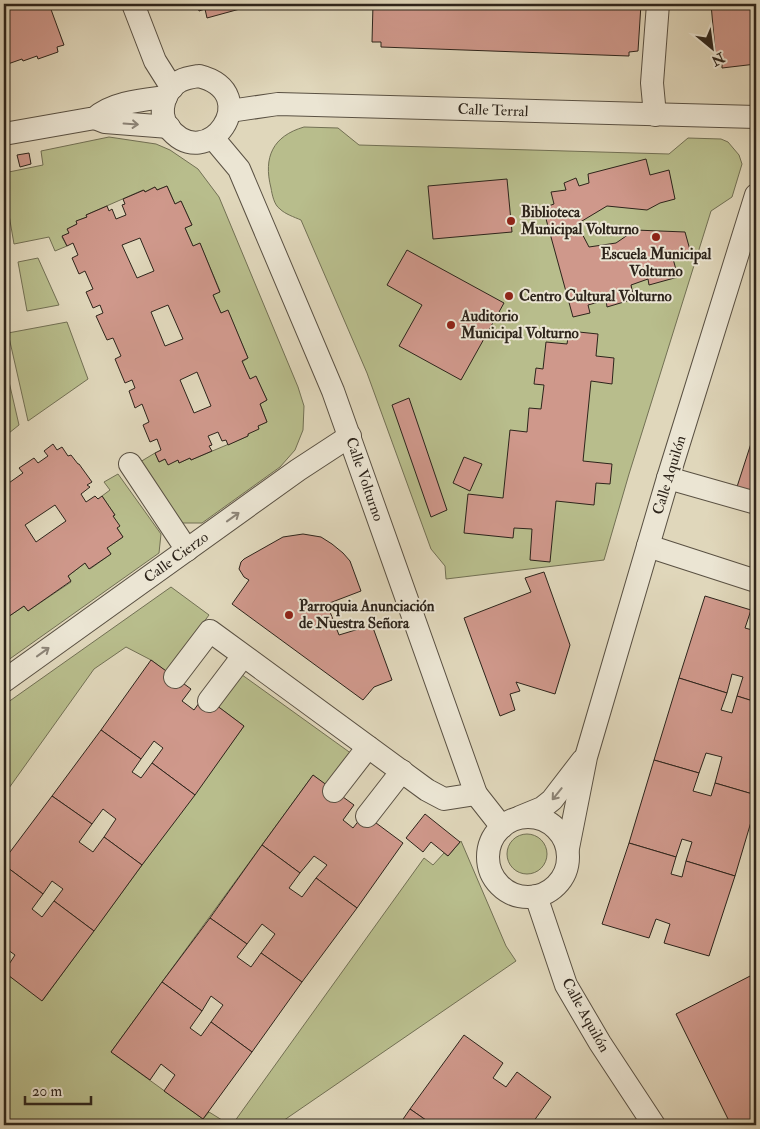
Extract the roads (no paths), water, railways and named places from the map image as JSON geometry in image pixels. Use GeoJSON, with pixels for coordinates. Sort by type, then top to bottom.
{"type":"FeatureCollection","features":[{"type":"Feature","properties":{"kind":"street"},"geometry":{"type":"LineString","coordinates":[[133,4],[169,92]]}},
{"type":"Feature","properties":{"kind":"street"},"geometry":{"type":"LineString","coordinates":[[654,115],[652,83],[658,4]]}},
{"type":"Feature","properties":{"kind":"street"},"geometry":{"type":"LineString","coordinates":[[199,76],[218,84],[228,100],[230,111],[224,126],[213,138],[203,142],[181,139],[166,123],[162,112],[169,92],[180,81],[189,77],[199,76]]}},
{"type":"Feature","properties":{"kind":"street"},"geometry":{"type":"LineString","coordinates":[[95,118],[101,112],[169,92]]}},
{"type":"Feature","properties":{"kind":"street","name":"Calle Terral"},"geometry":{"type":"LineString","coordinates":[[230,111],[278,104],[756,117]]}},
{"type":"Feature","properties":{"kind":"street"},"geometry":{"type":"LineString","coordinates":[[4,134],[95,118],[105,122],[169,127]]}},
{"type":"Feature","properties":{"kind":"street","name":"Calle Volturno"},"geometry":{"type":"LineString","coordinates":[[213,138],[239,169],[333,391],[476,794],[510,823]]}},
{"type":"Feature","properties":{"kind":"street","name":"Calle Aquilón"},"geometry":{"type":"LineString","coordinates":[[568,848],[586,756],[668,478],[756,195]]}},
{"type":"Feature","properties":{"kind":"street","name":"Calle Cierzo"},"geometry":{"type":"LineString","coordinates":[[4,681],[298,470],[350,436]]}},
{"type":"Feature","properties":{"kind":"street"},"geometry":{"type":"LineString","coordinates":[[130,464],[187,550]]}},
{"type":"Feature","properties":{"kind":"street"},"geometry":{"type":"LineString","coordinates":[[668,478],[756,503]]}},
{"type":"Feature","properties":{"kind":"street"},"geometry":{"type":"LineString","coordinates":[[648,546],[756,581]]}},
{"type":"Feature","properties":{"kind":"street"},"geometry":{"type":"LineString","coordinates":[[175,677],[210,631],[427,790],[444,799],[476,794]]}},
{"type":"Feature","properties":{"kind":"street"},"geometry":{"type":"LineString","coordinates":[[209,701],[243,656]]}},
{"type":"Feature","properties":{"kind":"street"},"geometry":{"type":"LineString","coordinates":[[334,791],[368,747]]}},
{"type":"Feature","properties":{"kind":"street","name":"Calle Aquilón"},"geometry":{"type":"LineString","coordinates":[[510,823],[542,808],[552,800],[586,756]]}},
{"type":"Feature","properties":{"kind":"street"},"geometry":{"type":"LineString","coordinates":[[367,816],[402,772]]}},
{"type":"Feature","properties":{"kind":"street"},"geometry":{"type":"LineString","coordinates":[[530,817],[543,820],[554,826],[563,836],[568,848],[568,861],[565,873],[558,884],[548,892],[536,896],[523,896],[511,893],[500,885],[492,874],[488,862],[489,849],[494,837],[510,823],[530,817]]}},
{"type":"Feature","properties":{"kind":"street","name":"Calle Aquilón"},"geometry":{"type":"LineString","coordinates":[[536,896],[566,985],[600,1043],[654,1125]]}},
{"type":"Feature","properties":{"kind":"place","name":"Biblioteca Municipal Volturno"},"geometry":{"type":"Point","coordinates":[511,221]}},
{"type":"Feature","properties":{"kind":"place","name":"Escuela Municipal Volturno"},"geometry":{"type":"Point","coordinates":[656,237]}},
{"type":"Feature","properties":{"kind":"place","name":"Centro Cultural Volturno"},"geometry":{"type":"Point","coordinates":[509,296]}},
{"type":"Feature","properties":{"kind":"place","name":"Auditorio Municipal Volturno"},"geometry":{"type":"Point","coordinates":[451,325]}},
{"type":"Feature","properties":{"kind":"place","name":"Parroquia Anunciación de Nuestra Señora"},"geometry":{"type":"Point","coordinates":[289,615]}}]}
